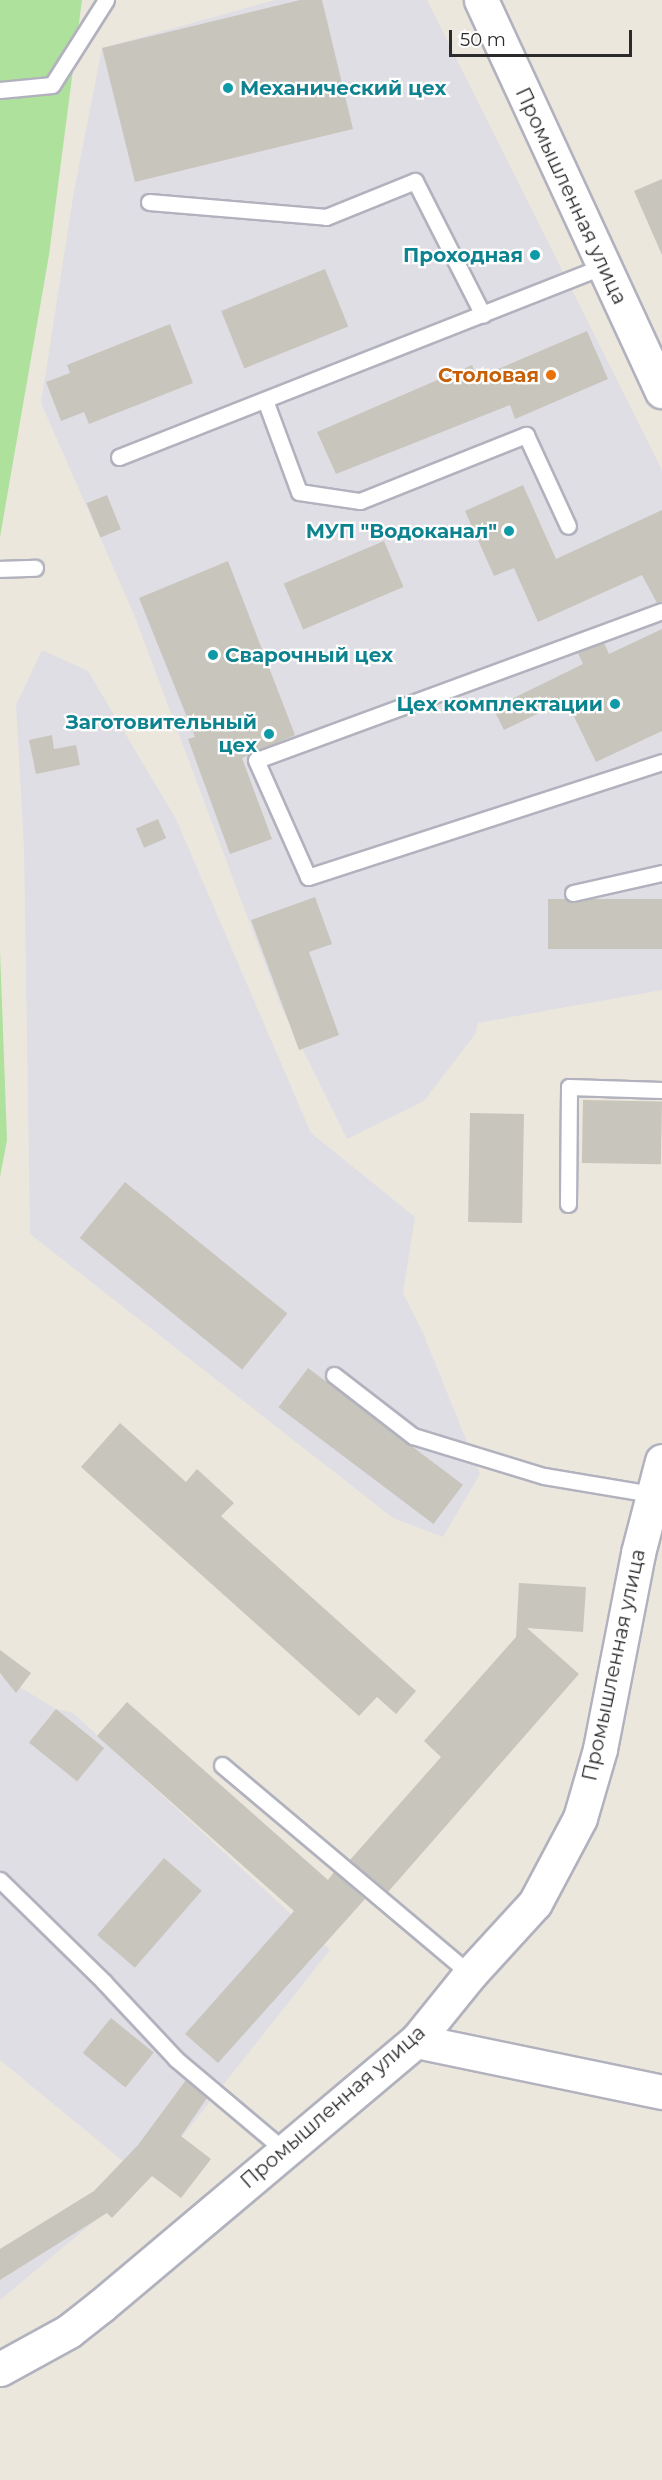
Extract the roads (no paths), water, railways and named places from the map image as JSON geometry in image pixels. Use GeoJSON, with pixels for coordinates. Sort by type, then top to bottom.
{"type":"FeatureCollection","features":[{"type":"Feature","properties":{"kind":"main road","name":"Промышленная улица"},"geometry":{"type":"LineString","coordinates":[[482,0],[662,391]]}},
{"type":"Feature","properties":{"kind":"main road","name":"Промышленная улица"},"geometry":{"type":"LineString","coordinates":[[0,2369],[69,2331],[416,2041],[470,1974],[535,1904],[580,1818],[600,1749],[651,1494],[662,1461]]}},
{"type":"Feature","properties":{"kind":"main road"},"geometry":{"type":"LineString","coordinates":[[416,2041],[662,2092]]}},
{"type":"Feature","properties":{"kind":"lane"},"geometry":{"type":"LineString","coordinates":[[0,90],[52,85],[106,0]]}},
{"type":"Feature","properties":{"kind":"lane"},"geometry":{"type":"LineString","coordinates":[[149,202],[326,217],[415,182],[483,315]]}},
{"type":"Feature","properties":{"kind":"lane"},"geometry":{"type":"LineString","coordinates":[[118,458],[604,266]]}},
{"type":"Feature","properties":{"kind":"lane"},"geometry":{"type":"LineString","coordinates":[[265,400],[298,492],[360,501],[526,435],[568,526]]}},
{"type":"Feature","properties":{"kind":"lane"},"geometry":{"type":"LineString","coordinates":[[0,569],[35,568]]}},
{"type":"Feature","properties":{"kind":"lane"},"geometry":{"type":"LineString","coordinates":[[662,611],[256,760],[308,877],[662,762]]}},
{"type":"Feature","properties":{"kind":"lane"},"geometry":{"type":"LineString","coordinates":[[573,893],[662,873]]}},
{"type":"Feature","properties":{"kind":"lane"},"geometry":{"type":"LineString","coordinates":[[568,1204],[569,1087],[662,1090]]}},
{"type":"Feature","properties":{"kind":"lane"},"geometry":{"type":"LineString","coordinates":[[334,1375],[412,1436],[544,1476],[651,1494]]}},
{"type":"Feature","properties":{"kind":"lane"},"geometry":{"type":"LineString","coordinates":[[222,1765],[470,1974]]}},
{"type":"Feature","properties":{"kind":"lane"},"geometry":{"type":"LineString","coordinates":[[0,1880],[104,1982],[176,2059],[284,2150]]}},
{"type":"Feature","properties":{"kind":"place","name":"Механический цех"},"geometry":{"type":"Point","coordinates":[228,88]}},
{"type":"Feature","properties":{"kind":"place","name":"Проходная"},"geometry":{"type":"Point","coordinates":[535,255]}},
{"type":"Feature","properties":{"kind":"place","name":"Столовая"},"geometry":{"type":"Point","coordinates":[551,375]}},
{"type":"Feature","properties":{"kind":"place","name":"МУП \"Водоканал\""},"geometry":{"type":"Point","coordinates":[509,531]}},
{"type":"Feature","properties":{"kind":"place","name":"Сварочный цех"},"geometry":{"type":"Point","coordinates":[213,655]}},
{"type":"Feature","properties":{"kind":"place","name":"Цех комплектации"},"geometry":{"type":"Point","coordinates":[615,704]}},
{"type":"Feature","properties":{"kind":"place","name":"Заготовительный цех"},"geometry":{"type":"Point","coordinates":[269,734]}}]}
